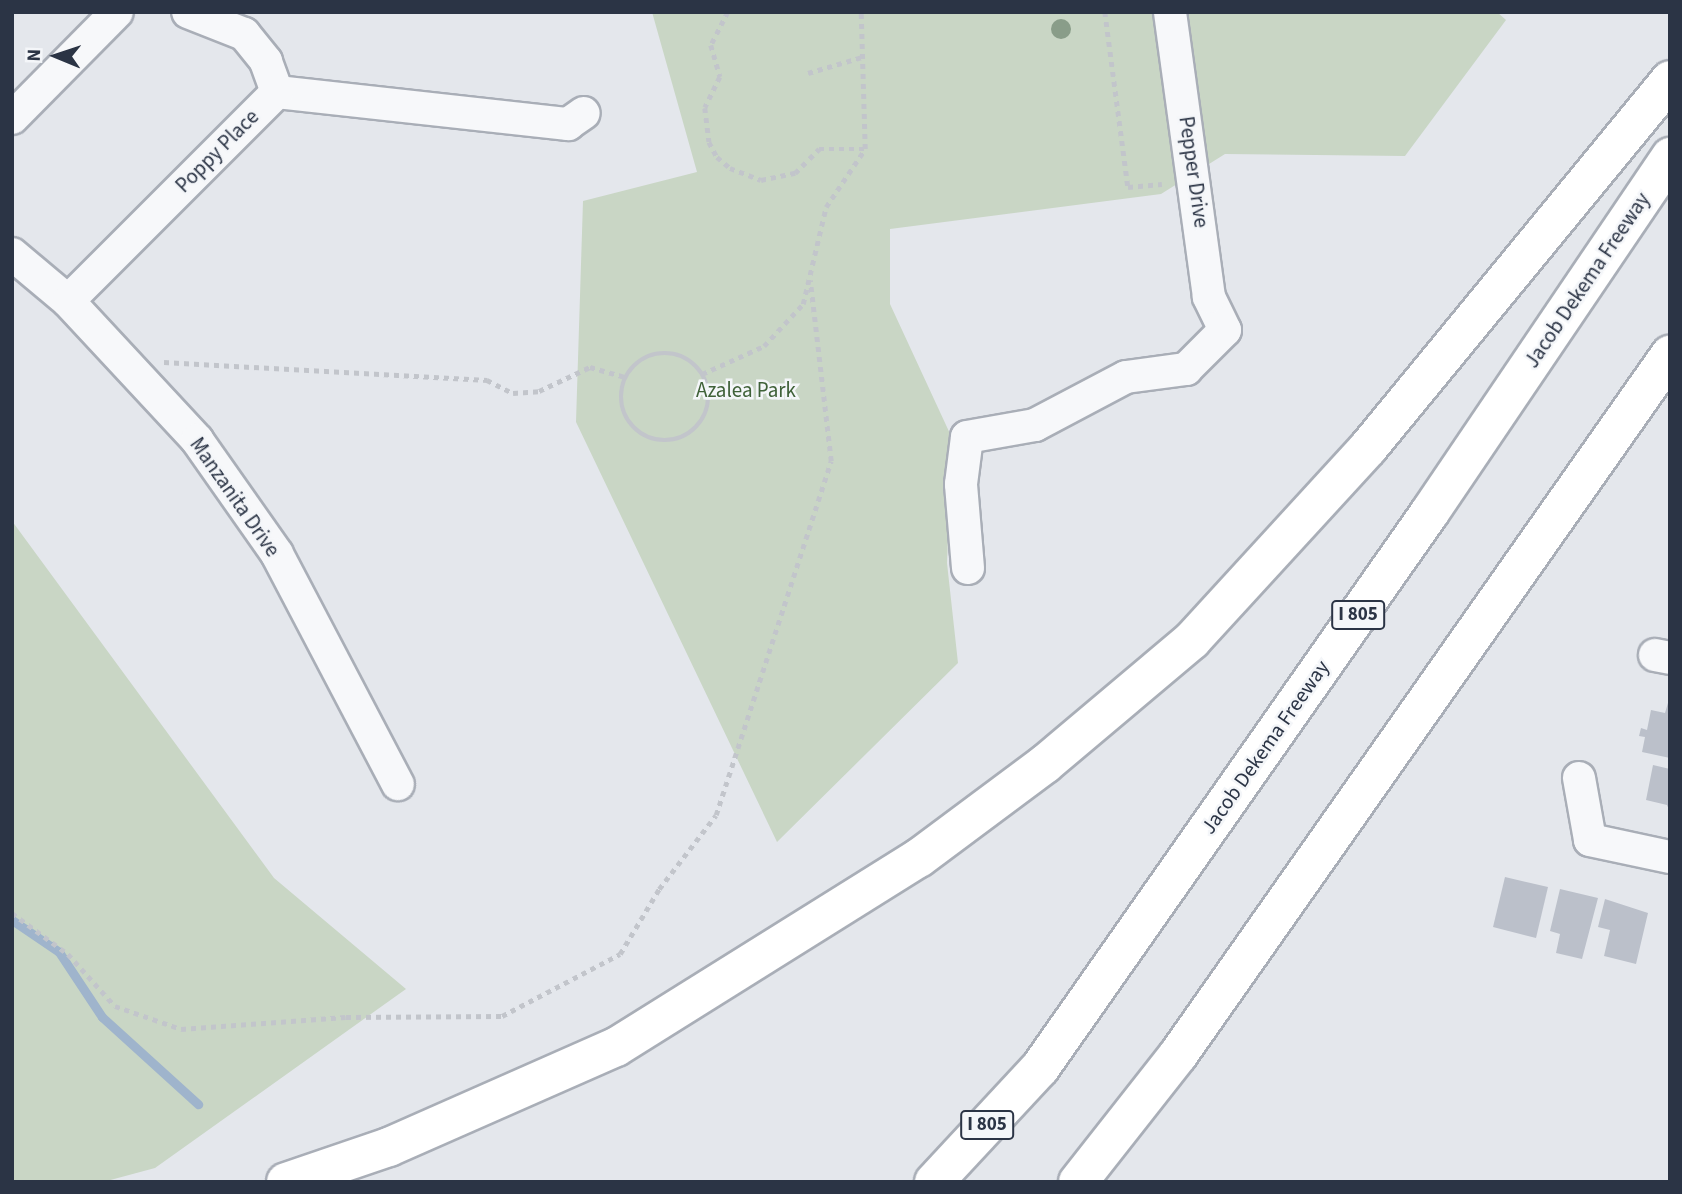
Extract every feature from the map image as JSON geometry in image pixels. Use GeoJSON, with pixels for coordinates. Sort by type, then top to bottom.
{"type":"FeatureCollection","features":[{"type":"Feature","properties":{"kind":"highway"},"geometry":{"type":"LineString","coordinates":[[286,1182],[389,1147],[616,1046],[908,865],[1045,764],[1192,640],[1368,448],[1670,80]]}},
{"type":"Feature","properties":{"kind":"highway","name":"Jacob Dekema Freeway"},"geometry":{"type":"LineString","coordinates":[[934,1182],[1040,1068],[1430,512],[1670,157]]}},
{"type":"Feature","properties":{"kind":"highway"},"geometry":{"type":"LineString","coordinates":[[1079,1182],[1127,1120],[1670,355]]}},
{"type":"Feature","properties":{"kind":"street"},"geometry":{"type":"LineString","coordinates":[[12,118],[117,12]]}},
{"type":"Feature","properties":{"kind":"street","name":"Poppy Place"},"geometry":{"type":"LineString","coordinates":[[68,301],[277,92],[266,61],[244,34],[188,12]]}},
{"type":"Feature","properties":{"kind":"street","name":"Pepper Drive"},"geometry":{"type":"LineString","coordinates":[[968,568],[961,485],[967,437],[1035,425],[1126,377],[1185,369],[1225,330],[1209,297],[1170,12]]}},
{"type":"Feature","properties":{"kind":"street"},"geometry":{"type":"LineString","coordinates":[[277,92],[568,124],[584,113]]}},
{"type":"Feature","properties":{"kind":"street","name":"Manzanita Drive"},"geometry":{"type":"LineString","coordinates":[[12,254],[68,301],[197,440],[278,554],[398,784]]}},
{"type":"Feature","properties":{"kind":"street"},"geometry":{"type":"LineString","coordinates":[[1578,779],[1590,840],[1670,857]]}},
{"type":"Feature","properties":{"kind":"path"},"geometry":{"type":"LineString","coordinates":[[727,12],[712,45],[720,77],[705,108],[706,133],[717,157],[730,169],[761,180],[795,173],[820,149],[865,149]]}},
{"type":"Feature","properties":{"kind":"path"},"geometry":{"type":"LineString","coordinates":[[702,374],[765,346],[803,304],[826,207],[865,149],[861,12]]}},
{"type":"Feature","properties":{"kind":"path"},"geometry":{"type":"LineString","coordinates":[[1105,12],[1128,187],[1162,184]]}},
{"type":"Feature","properties":{"kind":"path"},"geometry":{"type":"LineString","coordinates":[[808,73],[862,57]]}},
{"type":"Feature","properties":{"kind":"path"},"geometry":{"type":"LineString","coordinates":[[12,913],[68,954],[115,1006],[181,1029],[346,1017],[502,1016],[620,954],[659,888],[716,815],[831,461],[810,280]]}},
{"type":"Feature","properties":{"kind":"path"},"geometry":{"type":"LineString","coordinates":[[656,354],[682,356],[702,374],[709,403],[704,418],[695,430],[667,442],[639,433],[628,421],[622,408],[626,377],[643,358],[656,354]]}},
{"type":"Feature","properties":{"kind":"path"},"geometry":{"type":"LineString","coordinates":[[125,363],[208,361],[487,380],[513,393],[539,391],[590,367],[626,377]]}},
{"type":"Feature","properties":{"kind":"green space","name":"Azalea Park"},"geometry":{"type":"Polygon","coordinates":[[[652,12],[1497,12],[1506,20],[1405,156],[1225,154],[1161,194],[890,229],[890,304],[952,438],[947,563],[958,663],[777,842],[576,422],[583,201],[697,172],[652,12]]]}},
{"type":"Feature","properties":{"kind":"green space"},"geometry":{"type":"Polygon","coordinates":[[[12,521],[274,878],[406,989],[155,1168],[103,1182],[12,1182],[12,521]]]}},
{"type":"Feature","properties":{"kind":"building"},"geometry":{"type":"Polygon","coordinates":[[[1670,696],[1670,758],[1642,752],[1645,737],[1639,736],[1641,728],[1647,730],[1651,710],[1665,713],[1670,696]]]}},
{"type":"Feature","properties":{"kind":"building"},"geometry":{"type":"Polygon","coordinates":[[[1653,765],[1670,769],[1670,812],[1667,805],[1646,800],[1653,765]]]}},
{"type":"Feature","properties":{"kind":"building"},"geometry":{"type":"Polygon","coordinates":[[[1505,877],[1548,887],[1536,938],[1493,927],[1505,877]]]}},
{"type":"Feature","properties":{"kind":"building"},"geometry":{"type":"Polygon","coordinates":[[[1560,889],[1598,898],[1582,959],[1556,953],[1560,934],[1550,931],[1560,889]]]}},
{"type":"Feature","properties":{"kind":"building"},"geometry":{"type":"Polygon","coordinates":[[[1605,899],[1648,913],[1636,964],[1604,956],[1610,930],[1598,927],[1605,899]]]}},
{"type":"Feature","properties":{"kind":"waterway"},"geometry":{"type":"LineString","coordinates":[[12,920],[59,952],[102,1017],[198,1104]]}}]}
